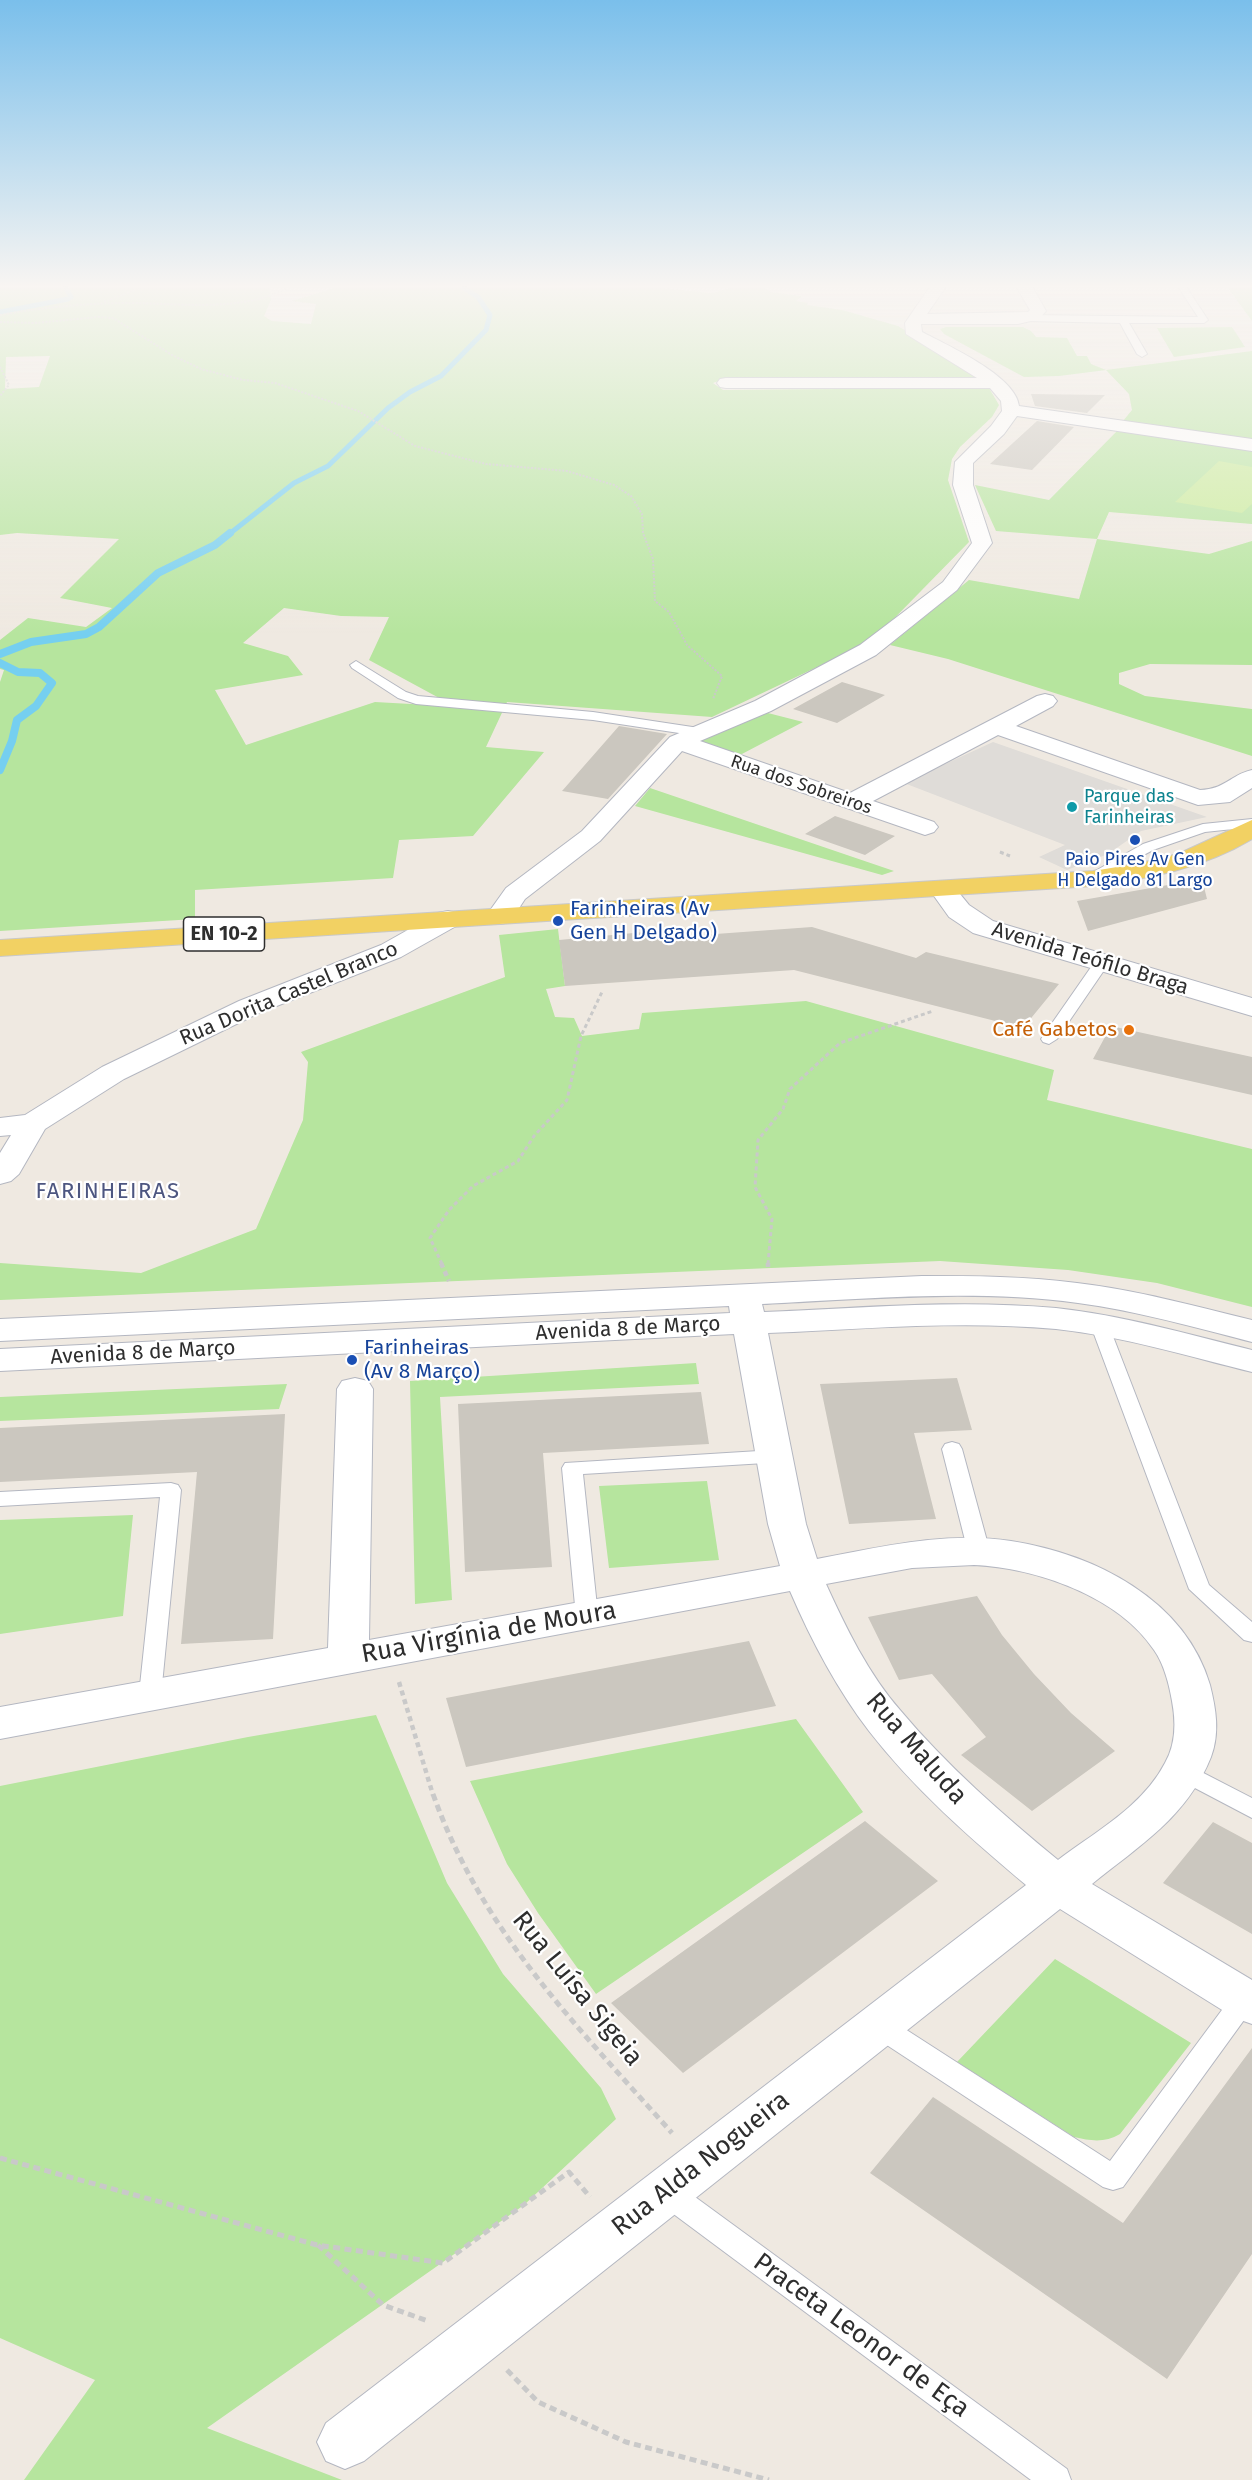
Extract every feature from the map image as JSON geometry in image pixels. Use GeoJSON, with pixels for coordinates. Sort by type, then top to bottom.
{"type":"FeatureCollection","features":[{"type":"Feature","properties":{"kind":"main road","name":"EN 10-2"},"geometry":{"type":"LineString","coordinates":[[0,948],[1088,879],[1163,867],[1208,853],[1252,828]]}},
{"type":"Feature","properties":{"kind":"street"},"geometry":{"type":"LineString","coordinates":[[500,916],[515,894],[591,836],[688,737],[763,706],[868,650],[950,586],[982,543],[963,485],[964,462],[1007,418],[1011,410],[1010,404]]}},
{"type":"Feature","properties":{"kind":"street"},"geometry":{"type":"LineString","coordinates":[[1011,410],[1252,445]]}},
{"type":"Feature","properties":{"kind":"street"},"geometry":{"type":"LineString","coordinates":[[852,802],[1045,701]]}},
{"type":"Feature","properties":{"kind":"street"},"geometry":{"type":"LineString","coordinates":[[997,728],[1198,798],[1221,797],[1252,777]]}},
{"type":"Feature","properties":{"kind":"street","name":"Rua dos Sobreiros"},"geometry":{"type":"LineString","coordinates":[[688,737],[852,802],[925,827]]}},
{"type":"Feature","properties":{"kind":"street","name":"Avenida Teófilo Braga"},"geometry":{"type":"LineString","coordinates":[[942,890],[959,911],[983,927],[1252,1007]]}},
{"type":"Feature","properties":{"kind":"street","name":"Rua Dorita Castel Branco"},"geometry":{"type":"LineString","coordinates":[[0,1127],[33,1123],[113,1072],[249,1007],[391,951],[448,919]]}},
{"type":"Feature","properties":{"kind":"street"},"geometry":{"type":"LineString","coordinates":[[0,1174],[8,1167],[33,1123]]}},
{"type":"Feature","properties":{"kind":"street","name":"Avenida 8 de Março"},"geometry":{"type":"LineString","coordinates":[[0,1360],[753,1297],[922,1286],[996,1286],[1078,1293],[1146,1305],[1252,1331]]}},
{"type":"Feature","properties":{"kind":"street","name":"Avenida 8 de Março"},"geometry":{"type":"LineString","coordinates":[[0,1330],[753,1297],[1057,1319],[1132,1331],[1252,1361]]}},
{"type":"Feature","properties":{"kind":"street","name":"Rua Maluda"},"geometry":{"type":"LineString","coordinates":[[753,1297],[775,1457],[787,1524],[802,1576],[824,1624],[851,1672],[884,1720],[979,1820],[1058,1887],[1248,2001]]}},
{"type":"Feature","properties":{"kind":"street"},"geometry":{"type":"LineString","coordinates":[[348,1659],[356,1389]]}},
{"type":"Feature","properties":{"kind":"street","name":"Rua Virgínia de Moura"},"geometry":{"type":"LineString","coordinates":[[0,1723],[912,1556],[945,1552],[979,1552],[1013,1556],[1077,1575],[1124,1598],[1161,1630],[1184,1670],[1195,1703],[1195,1738],[1182,1772],[1156,1809],[1058,1887]]}},
{"type":"Feature","properties":{"kind":"street","name":"Rua Alda Nogueira"},"geometry":{"type":"LineString","coordinates":[[345,2442],[1058,1887]]}},
{"type":"Feature","properties":{"kind":"lane"},"geometry":{"type":"LineString","coordinates":[[356,665],[402,695],[416,700],[616,717],[688,737]]}},
{"type":"Feature","properties":{"kind":"lane"},"geometry":{"type":"LineString","coordinates":[[1088,879],[1148,847],[1170,839],[1203,828],[1252,823]]}},
{"type":"Feature","properties":{"kind":"lane"},"geometry":{"type":"LineString","coordinates":[[1049,1039],[1101,963]]}},
{"type":"Feature","properties":{"kind":"lane"},"geometry":{"type":"LineString","coordinates":[[1100,1326],[1200,1589],[1252,1634]]}},
{"type":"Feature","properties":{"kind":"lane"},"geometry":{"type":"LineString","coordinates":[[952,1449],[979,1552]]}},
{"type":"Feature","properties":{"kind":"lane"},"geometry":{"type":"LineString","coordinates":[[587,1616],[572,1468],[775,1457]]}},
{"type":"Feature","properties":{"kind":"lane"},"geometry":{"type":"LineString","coordinates":[[0,1498],[171,1490],[150,1695]]}},
{"type":"Feature","properties":{"kind":"lane"},"geometry":{"type":"LineString","coordinates":[[1182,1772],[1252,1809]]}},
{"type":"Feature","properties":{"kind":"lane"},"geometry":{"type":"LineString","coordinates":[[879,2026],[1113,2178],[1248,2001]]}},
{"type":"Feature","properties":{"kind":"lane","name":"Praceta Leonor de Eça"},"geometry":{"type":"LineString","coordinates":[[683,2179],[1056,2480]]}},
{"type":"Feature","properties":{"kind":"path"},"geometry":{"type":"LineString","coordinates":[[336,404],[358,411],[415,446],[486,464],[567,471],[614,485],[631,496],[642,514],[643,533],[653,559],[655,600],[669,612],[687,645],[722,676],[688,737]]}},
{"type":"Feature","properties":{"kind":"path"},"geometry":{"type":"LineString","coordinates":[[462,1308],[430,1238],[449,1210],[473,1186],[518,1161],[534,1136],[567,1100],[581,1036],[602,992]]}},
{"type":"Feature","properties":{"kind":"path"},"geometry":{"type":"LineString","coordinates":[[753,1297],[772,1220],[755,1187],[758,1140],[783,1109],[790,1089],[840,1043],[933,1011]]}},
{"type":"Feature","properties":{"kind":"path","name":"Rua Luísa Sigeia"},"geometry":{"type":"LineString","coordinates":[[390,1651],[425,1774],[456,1851],[475,1888],[523,1962],[683,2179]]}},
{"type":"Feature","properties":{"kind":"path"},"geometry":{"type":"LineString","coordinates":[[0,2158],[317,2245],[442,2263],[569,2172],[617,2230]]}},
{"type":"Feature","properties":{"kind":"path"},"geometry":{"type":"LineString","coordinates":[[317,2245],[383,2305],[477,2340],[538,2402],[626,2442],[769,2480]]}},
{"type":"Feature","properties":{"kind":"green space"},"geometry":{"type":"Polygon","coordinates":[[[0,404],[999,405],[992,417],[960,447],[952,459],[948,480],[969,542],[872,641],[712,717],[507,702],[486,747],[544,752],[473,836],[399,840],[393,878],[195,890],[195,919],[0,931],[0,682],[4,670],[0,669],[0,640],[28,618],[86,627],[112,608],[60,598],[119,539],[17,533],[0,535],[0,404]],[[284,608],[243,643],[288,656],[303,675],[215,690],[246,745],[375,702],[429,705],[441,699],[369,660],[389,617],[341,616],[284,608]]]}},
{"type":"Feature","properties":{"kind":"green space"},"geometry":{"type":"Polygon","coordinates":[[[1131,404],[1252,404],[1252,439],[1123,421],[1132,410],[1131,404]]]}},
{"type":"Feature","properties":{"kind":"green space"},"geometry":{"type":"Polygon","coordinates":[[[1118,430],[1252,450],[1252,524],[1109,512],[1097,539],[996,531],[975,485],[1049,500],[1118,430]]]}},
{"type":"Feature","properties":{"kind":"green space"},"geometry":{"type":"Polygon","coordinates":[[[1219,461],[1252,467],[1252,504],[1242,513],[1175,502],[1219,461]]]}},
{"type":"Feature","properties":{"kind":"green space"},"geometry":{"type":"Polygon","coordinates":[[[1097,539],[1209,554],[1252,541],[1252,665],[1150,664],[1119,673],[1119,684],[1145,696],[1252,709],[1252,756],[948,659],[890,645],[969,580],[1079,599],[1097,539]]]}},
{"type":"Feature","properties":{"kind":"green space"},"geometry":{"type":"Polygon","coordinates":[[[764,712],[803,722],[740,755],[703,745],[700,739],[764,712]]]}},
{"type":"Feature","properties":{"kind":"green space"},"geometry":{"type":"Polygon","coordinates":[[[650,788],[894,871],[882,875],[635,806],[650,788]]]}},
{"type":"Feature","properties":{"kind":"green space"},"geometry":{"type":"Polygon","coordinates":[[[558,929],[565,986],[546,989],[555,1017],[574,1018],[582,1036],[639,1029],[642,1013],[806,1001],[1054,1070],[1047,1100],[1252,1149],[1252,1307],[1157,1283],[1068,1270],[940,1261],[0,1300],[0,1263],[141,1273],[256,1229],[303,1120],[308,1062],[301,1052],[505,977],[499,935],[558,929]]]}},
{"type":"Feature","properties":{"kind":"green space"},"geometry":{"type":"Polygon","coordinates":[[[696,1363],[699,1384],[440,1397],[452,1600],[415,1604],[410,1381],[696,1363]]]}},
{"type":"Feature","properties":{"kind":"green space"},"geometry":{"type":"Polygon","coordinates":[[[287,1384],[279,1409],[0,1421],[0,1397],[287,1384]]]}},
{"type":"Feature","properties":{"kind":"green space"},"geometry":{"type":"Polygon","coordinates":[[[707,1481],[719,1560],[609,1568],[599,1486],[707,1481]]]}},
{"type":"Feature","properties":{"kind":"green space"},"geometry":{"type":"Polygon","coordinates":[[[133,1515],[123,1616],[0,1634],[0,1520],[133,1515]]]}},
{"type":"Feature","properties":{"kind":"green space"},"geometry":{"type":"Polygon","coordinates":[[[376,1715],[447,1883],[503,1974],[601,2088],[616,2119],[524,2205],[207,2428],[342,2480],[24,2480],[95,2380],[0,2338],[0,1786],[248,1737],[376,1715]]]}},
{"type":"Feature","properties":{"kind":"green space"},"geometry":{"type":"Polygon","coordinates":[[[796,1719],[863,1812],[596,1994],[538,1913],[507,1864],[470,1781],[796,1719]]]}},
{"type":"Feature","properties":{"kind":"green space"},"geometry":{"type":"Polygon","coordinates":[[[1055,1959],[1191,2043],[1120,2134],[1109,2139],[1092,2140],[1074,2137],[957,2062],[1055,1959]]]}},
{"type":"Feature","properties":{"kind":"shaded area","name":"Parque das Farinheiras"},"geometry":{"type":"Polygon","coordinates":[[[993,742],[1207,817],[1141,831],[1108,854],[1067,870],[1039,857],[1065,845],[904,783],[993,742]]]}},
{"type":"Feature","properties":{"kind":"building"},"geometry":{"type":"Polygon","coordinates":[[[1034,404],[1096,404],[1087,413],[1035,406],[1034,404]]]}},
{"type":"Feature","properties":{"kind":"building"},"geometry":{"type":"Polygon","coordinates":[[[1037,421],[1074,427],[1032,470],[990,464],[1037,421]]]}},
{"type":"Feature","properties":{"kind":"building"},"geometry":{"type":"Polygon","coordinates":[[[842,682],[885,695],[837,723],[793,709],[842,682]]]}},
{"type":"Feature","properties":{"kind":"building"},"geometry":{"type":"Polygon","coordinates":[[[619,726],[667,734],[608,799],[562,791],[619,726]]]}},
{"type":"Feature","properties":{"kind":"building"},"geometry":{"type":"Polygon","coordinates":[[[835,816],[895,836],[865,855],[805,834],[835,816]]]}},
{"type":"Feature","properties":{"kind":"building"},"geometry":{"type":"Polygon","coordinates":[[[1202,879],[1207,899],[1088,931],[1077,901],[1202,879]]]}},
{"type":"Feature","properties":{"kind":"building"},"geometry":{"type":"Polygon","coordinates":[[[812,927],[916,958],[926,952],[1059,984],[1023,1028],[794,970],[565,986],[559,940],[687,928],[688,936],[812,927]]]}},
{"type":"Feature","properties":{"kind":"building"},"geometry":{"type":"Polygon","coordinates":[[[1111,1026],[1252,1057],[1252,1095],[1093,1059],[1111,1026]]]}},
{"type":"Feature","properties":{"kind":"building"},"geometry":{"type":"Polygon","coordinates":[[[957,1378],[972,1430],[914,1433],[936,1519],[849,1524],[820,1384],[957,1378]]]}},
{"type":"Feature","properties":{"kind":"building"},"geometry":{"type":"Polygon","coordinates":[[[701,1392],[709,1444],[543,1453],[552,1567],[465,1572],[458,1404],[701,1392]]]}},
{"type":"Feature","properties":{"kind":"building"},"geometry":{"type":"Polygon","coordinates":[[[285,1414],[273,1639],[181,1644],[197,1472],[0,1482],[0,1428],[285,1414]]]}},
{"type":"Feature","properties":{"kind":"building"},"geometry":{"type":"Polygon","coordinates":[[[977,1596],[1002,1635],[1034,1674],[1071,1713],[1115,1751],[1032,1811],[961,1755],[986,1737],[932,1674],[899,1680],[868,1617],[977,1596]]]}},
{"type":"Feature","properties":{"kind":"building"},"geometry":{"type":"Polygon","coordinates":[[[749,1641],[776,1706],[466,1767],[446,1698],[749,1641]]]}},
{"type":"Feature","properties":{"kind":"building"},"geometry":{"type":"Polygon","coordinates":[[[865,1821],[938,1881],[683,2073],[611,2003],[865,1821]]]}},
{"type":"Feature","properties":{"kind":"building"},"geometry":{"type":"Polygon","coordinates":[[[1213,1822],[1252,1843],[1252,1934],[1163,1883],[1213,1822]]]}},
{"type":"Feature","properties":{"kind":"building"},"geometry":{"type":"Polygon","coordinates":[[[1252,2048],[1252,2254],[1167,2379],[870,2173],[933,2097],[1123,2223],[1252,2048]]]}},
{"type":"Feature","properties":{"kind":"waterway"},"geometry":{"type":"LineString","coordinates":[[228,535],[294,483],[328,466],[394,404]]}},
{"type":"Feature","properties":{"kind":"waterway"},"geometry":{"type":"LineString","coordinates":[[0,654],[31,642],[86,634],[99,627],[158,573],[215,545],[230,533]]}},
{"type":"Feature","properties":{"kind":"waterway"},"geometry":{"type":"LineString","coordinates":[[0,663],[18,672],[40,673],[52,683],[36,706],[17,720],[12,741],[0,770]]}},
{"type":"Feature","properties":{"kind":"place","name":"Parque das Farinheiras"},"geometry":{"type":"Point","coordinates":[1072,807]}},
{"type":"Feature","properties":{"kind":"place","name":"Paio Pires Av Gen H Delgado 81 Largo"},"geometry":{"type":"Point","coordinates":[1135,840]}},
{"type":"Feature","properties":{"kind":"place","name":"Farinheiras (Av Gen H Delgado)"},"geometry":{"type":"Point","coordinates":[558,921]}},
{"type":"Feature","properties":{"kind":"place","name":"Café Gabetos"},"geometry":{"type":"Point","coordinates":[1129,1030]}},
{"type":"Feature","properties":{"kind":"place","name":"Farinheiras (Av 8 Março)"},"geometry":{"type":"Point","coordinates":[352,1360]}},
{"type":"Feature","properties":{"kind":"district","name":"FARINHEIRAS"},"geometry":{"type":"Point","coordinates":[108,1192]}}]}
